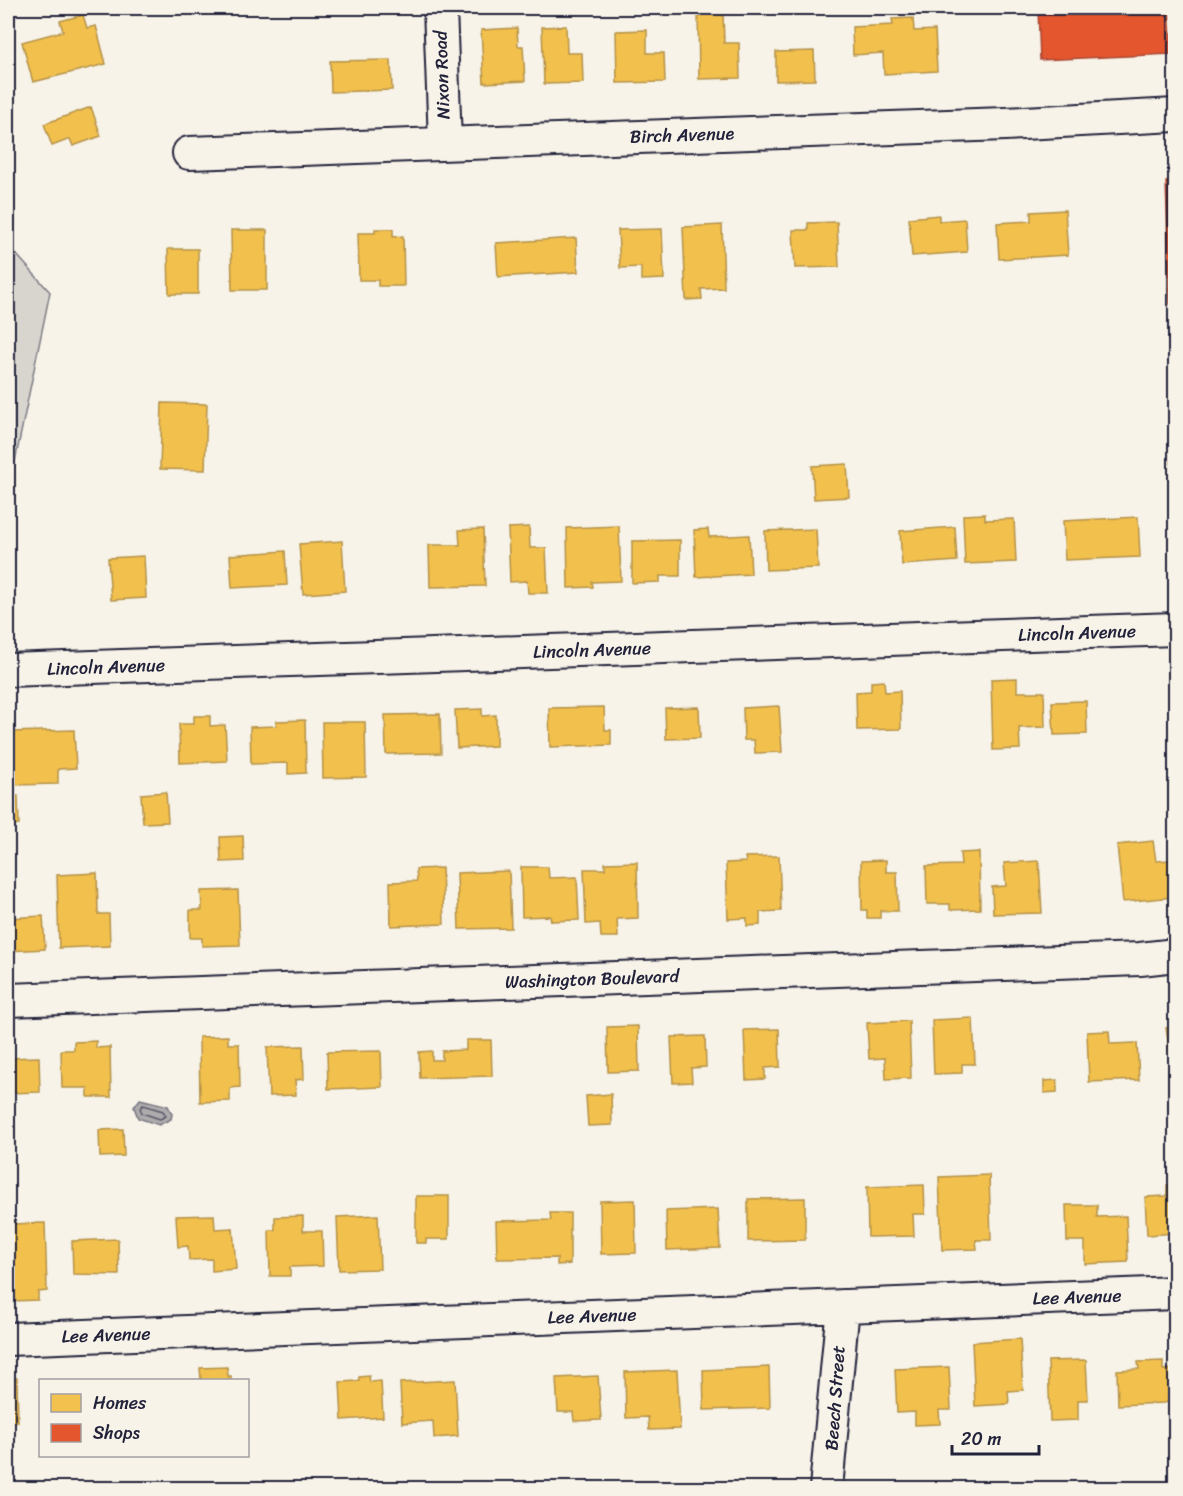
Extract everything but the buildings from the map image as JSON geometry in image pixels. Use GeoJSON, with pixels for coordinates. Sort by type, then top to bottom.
{"type":"FeatureCollection","features":[{"type":"Feature","properties":{"kind":"street","name":"Nixon Road"},"geometry":{"type":"LineString","coordinates":[[440,8],[445,143]]}},
{"type":"Feature","properties":{"kind":"street","name":"Birch Avenue"},"geometry":{"type":"LineString","coordinates":[[189,153],[1176,116]]}},
{"type":"Feature","properties":{"kind":"street","name":"Lincoln Avenue"},"geometry":{"type":"LineString","coordinates":[[8,670],[1176,629]]}},
{"type":"Feature","properties":{"kind":"street","name":"Washington Boulevard"},"geometry":{"type":"LineString","coordinates":[[8,999],[1140,959],[1176,955]]}},
{"type":"Feature","properties":{"kind":"street","name":"Lee Avenue"},"geometry":{"type":"LineString","coordinates":[[8,1339],[1176,1293]]}},
{"type":"Feature","properties":{"kind":"street","name":"Beech Street"},"geometry":{"type":"LineString","coordinates":[[826,1488],[843,1306]]}},
{"type":"Feature","properties":{"kind":"shaded area"},"geometry":{"type":"Polygon","coordinates":[[[8,245],[50,292],[8,487],[8,245]]]}},
{"type":"Feature","properties":{"kind":"water"},"geometry":{"type":"Polygon","coordinates":[[[140,1099],[168,1106],[172,1114],[171,1119],[159,1125],[138,1118],[134,1107],[140,1099]]]}}]}
